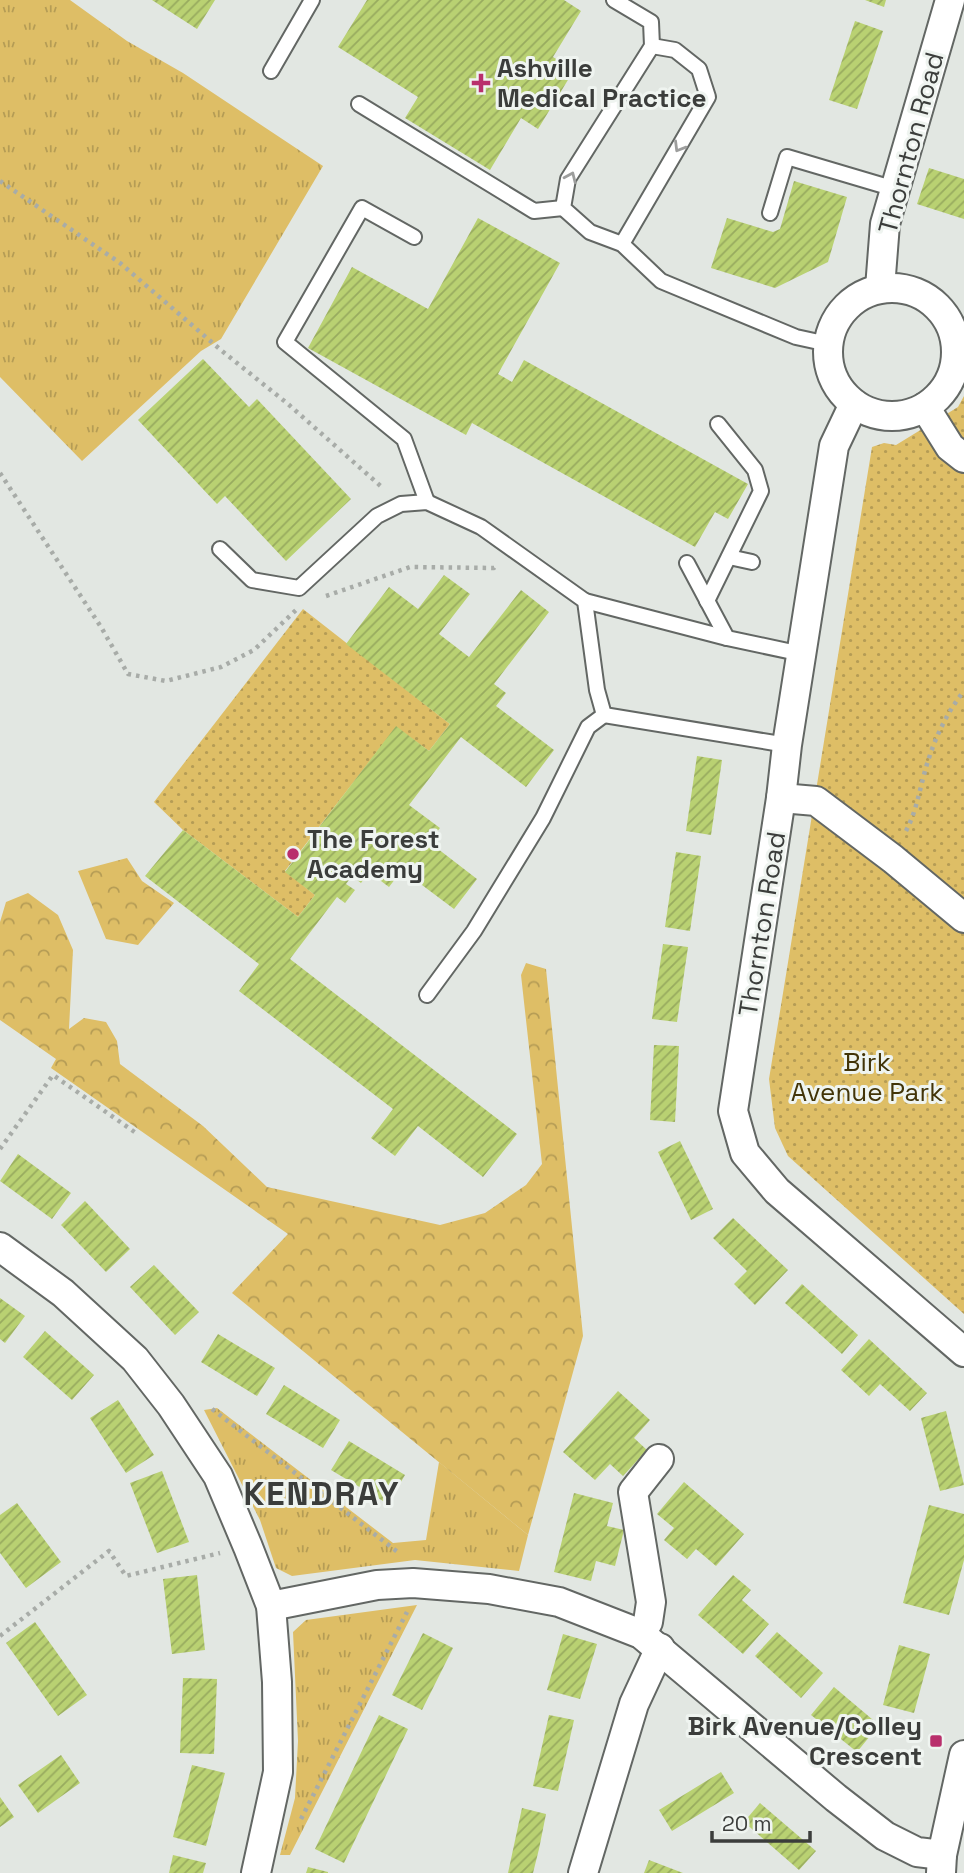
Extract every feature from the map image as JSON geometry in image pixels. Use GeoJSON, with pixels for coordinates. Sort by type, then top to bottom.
{"type":"FeatureCollection","features":[{"type":"Feature","properties":{"kind":"street","name":"Thornton Road"},"geometry":{"type":"LineString","coordinates":[[880,288],[885,224],[950,0]]}},
{"type":"Feature","properties":{"kind":"street"},"geometry":{"type":"LineString","coordinates":[[880,288],[899,288],[917,293],[946,317],[959,333],[951,378],[939,396],[925,407],[905,415],[887,416],[854,404],[842,392],[828,361],[828,344],[834,324],[845,307],[860,295],[880,288]]}},
{"type":"Feature","properties":{"kind":"street","name":"Thornton Road"},"geometry":{"type":"LineString","coordinates":[[854,404],[834,446],[733,1111],[745,1153],[777,1191],[964,1352]]}},
{"type":"Feature","properties":{"kind":"street"},"geometry":{"type":"LineString","coordinates":[[925,407],[950,447],[964,458]]}},
{"type":"Feature","properties":{"kind":"street"},"geometry":{"type":"LineString","coordinates":[[781,798],[816,801],[893,859],[964,918]]}},
{"type":"Feature","properties":{"kind":"street"},"geometry":{"type":"LineString","coordinates":[[0,1247],[63,1293],[135,1359],[171,1405],[218,1476],[248,1547],[271,1606],[276,1682],[278,1772],[256,1873]]}},
{"type":"Feature","properties":{"kind":"street"},"geometry":{"type":"LineString","coordinates":[[583,1873],[651,1641],[648,1622],[652,1602],[633,1492],[659,1459]]}},
{"type":"Feature","properties":{"kind":"street"},"geometry":{"type":"LineString","coordinates":[[271,1606],[377,1586],[413,1583],[489,1589],[559,1602],[651,1641],[836,1798],[885,1836],[942,1864],[964,1755]]}},
{"type":"Feature","properties":{"kind":"lane"},"geometry":{"type":"LineString","coordinates":[[271,71],[312,0]]}},
{"type":"Feature","properties":{"kind":"lane"},"geometry":{"type":"LineString","coordinates":[[563,208],[568,179],[652,46],[650,22],[614,0]]}},
{"type":"Feature","properties":{"kind":"lane"},"geometry":{"type":"LineString","coordinates":[[622,244],[708,97],[699,69],[675,50],[652,46]]}},
{"type":"Feature","properties":{"kind":"lane"},"geometry":{"type":"LineString","coordinates":[[359,104],[534,211],[563,208],[590,232],[622,244],[661,281],[796,337],[828,344]]}},
{"type":"Feature","properties":{"kind":"lane"},"geometry":{"type":"LineString","coordinates":[[769,213],[787,157],[895,189]]}},
{"type":"Feature","properties":{"kind":"lane"},"geometry":{"type":"LineString","coordinates":[[414,237],[362,208],[285,342],[404,439],[427,502]]}},
{"type":"Feature","properties":{"kind":"lane"},"geometry":{"type":"LineString","coordinates":[[707,601],[761,491],[755,470],[718,424]]}},
{"type":"Feature","properties":{"kind":"lane"},"geometry":{"type":"LineString","coordinates":[[220,550],[252,580],[299,588],[377,516],[401,505],[427,502],[481,527],[585,601],[727,638],[802,654]]}},
{"type":"Feature","properties":{"kind":"lane"},"geometry":{"type":"LineString","coordinates":[[729,557],[752,562]]}},
{"type":"Feature","properties":{"kind":"lane"},"geometry":{"type":"LineString","coordinates":[[687,564],[727,638]]}},
{"type":"Feature","properties":{"kind":"lane"},"geometry":{"type":"LineString","coordinates":[[585,601],[597,690],[604,715]]}},
{"type":"Feature","properties":{"kind":"lane"},"geometry":{"type":"LineString","coordinates":[[427,995],[474,931],[543,818],[588,727],[604,715],[787,745]]}},
{"type":"Feature","properties":{"kind":"path"},"geometry":{"type":"LineString","coordinates":[[0,181],[120,263],[288,404],[401,505]]}},
{"type":"Feature","properties":{"kind":"path"},"geometry":{"type":"LineString","coordinates":[[0,473],[101,626],[128,674],[166,681],[221,667],[254,650],[302,604]]}},
{"type":"Feature","properties":{"kind":"path"},"geometry":{"type":"LineString","coordinates":[[314,600],[410,567],[494,568],[512,547]]}},
{"type":"Feature","properties":{"kind":"path"},"geometry":{"type":"LineString","coordinates":[[893,859],[912,819],[939,730],[964,691]]}},
{"type":"Feature","properties":{"kind":"path"},"geometry":{"type":"LineString","coordinates":[[0,1149],[52,1074],[136,1133]]}},
{"type":"Feature","properties":{"kind":"path"},"geometry":{"type":"LineString","coordinates":[[171,1405],[205,1404],[408,1560],[413,1583],[408,1610],[298,1825]]}},
{"type":"Feature","properties":{"kind":"path"},"geometry":{"type":"LineString","coordinates":[[0,1636],[110,1551],[126,1576],[248,1547]]}},
{"type":"Feature","properties":{"kind":"green space"},"geometry":{"type":"Polygon","coordinates":[[[0,0],[70,0],[127,41],[183,73],[323,166],[221,339],[201,351],[82,461],[0,377],[0,0]]]}},
{"type":"Feature","properties":{"kind":"green space","name":"Birk Avenue Park"},"geometry":{"type":"Polygon","coordinates":[[[964,396],[964,1314],[788,1156],[775,1128],[769,1079],[872,447],[884,443],[896,445],[958,407],[964,396]]]}},
{"type":"Feature","properties":{"kind":"green space"},"geometry":{"type":"Polygon","coordinates":[[[303,609],[450,724],[429,751],[396,727],[285,871],[315,895],[298,917],[183,830],[154,802],[303,609]]]}},
{"type":"Feature","properties":{"kind":"green space"},"geometry":{"type":"Polygon","coordinates":[[[127,858],[142,881],[174,903],[138,945],[106,939],[78,871],[127,858]]]}},
{"type":"Feature","properties":{"kind":"green space"},"geometry":{"type":"Polygon","coordinates":[[[28,893],[58,915],[73,950],[69,1029],[84,1018],[106,1022],[117,1041],[120,1064],[203,1126],[267,1187],[440,1225],[485,1213],[526,1185],[542,1164],[521,975],[526,963],[546,969],[583,1336],[528,1535],[232,1293],[288,1234],[51,1068],[56,1059],[0,1020],[0,922],[6,902],[28,893]]]}},
{"type":"Feature","properties":{"kind":"green space"},"geometry":{"type":"Polygon","coordinates":[[[217,1408],[393,1543],[426,1540],[439,1462],[528,1535],[519,1571],[415,1560],[292,1576],[276,1568],[260,1520],[204,1410],[217,1408]]]}},
{"type":"Feature","properties":{"kind":"green space"},"geometry":{"type":"Polygon","coordinates":[[[417,1605],[290,1855],[280,1855],[295,1798],[298,1741],[293,1632],[306,1620],[417,1605]]]}},
{"type":"Feature","properties":{"kind":"building"},"geometry":{"type":"Polygon","coordinates":[[[152,0],[215,0],[197,29],[152,0]]]}},
{"type":"Feature","properties":{"kind":"building","name":"Ashville Medical Practice"},"geometry":{"type":"Polygon","coordinates":[[[367,0],[564,0],[581,11],[553,57],[574,70],[538,129],[521,118],[490,170],[405,118],[418,97],[338,47],[367,0]]]}},
{"type":"Feature","properties":{"kind":"building"},"geometry":{"type":"Polygon","coordinates":[[[865,0],[886,0],[884,7],[865,0]]]}},
{"type":"Feature","properties":{"kind":"building"},"geometry":{"type":"Polygon","coordinates":[[[855,21],[883,31],[857,109],[829,100],[855,21]]]}},
{"type":"Feature","properties":{"kind":"building"},"geometry":{"type":"Polygon","coordinates":[[[929,168],[964,179],[964,219],[917,204],[929,168]]]}},
{"type":"Feature","properties":{"kind":"building"},"geometry":{"type":"Polygon","coordinates":[[[794,181],[847,197],[828,262],[775,288],[711,268],[727,218],[773,232],[780,229],[794,181]]]}},
{"type":"Feature","properties":{"kind":"building"},"geometry":{"type":"Polygon","coordinates":[[[478,218],[560,263],[498,374],[512,382],[524,360],[748,484],[728,519],[715,512],[695,547],[472,423],[466,435],[308,348],[352,267],[428,309],[478,218]]]}},
{"type":"Feature","properties":{"kind":"building"},"geometry":{"type":"Polygon","coordinates":[[[203,359],[249,407],[257,399],[351,499],[286,561],[225,496],[217,504],[138,420],[203,359]]]}},
{"type":"Feature","properties":{"kind":"building"},"geometry":{"type":"Polygon","coordinates":[[[444,575],[470,594],[439,634],[469,657],[521,590],[549,612],[494,684],[506,693],[496,706],[554,750],[526,787],[461,737],[409,805],[440,828],[429,842],[477,879],[454,909],[402,870],[389,887],[369,872],[361,883],[352,876],[346,884],[355,890],[345,903],[337,897],[290,959],[517,1134],[483,1177],[418,1126],[395,1156],[371,1138],[393,1109],[239,991],[259,964],[145,876],[183,830],[298,917],[315,895],[285,872],[396,726],[429,751],[450,724],[346,644],[389,587],[418,609],[444,575]]]}},
{"type":"Feature","properties":{"kind":"building"},"geometry":{"type":"Polygon","coordinates":[[[697,756],[722,760],[711,835],[686,831],[697,756]]]}},
{"type":"Feature","properties":{"kind":"building"},"geometry":{"type":"Polygon","coordinates":[[[676,852],[701,856],[690,931],[665,927],[676,852]]]}},
{"type":"Feature","properties":{"kind":"building"},"geometry":{"type":"Polygon","coordinates":[[[663,944],[688,947],[677,1022],[652,1019],[663,944]]]}},
{"type":"Feature","properties":{"kind":"building"},"geometry":{"type":"Polygon","coordinates":[[[654,1045],[679,1046],[675,1122],[650,1120],[654,1045]]]}},
{"type":"Feature","properties":{"kind":"building"},"geometry":{"type":"Polygon","coordinates":[[[680,1141],[713,1209],[691,1220],[658,1152],[680,1141]]]}},
{"type":"Feature","properties":{"kind":"building"},"geometry":{"type":"Polygon","coordinates":[[[18,1154],[71,1193],[52,1219],[0,1181],[18,1154]]]}},
{"type":"Feature","properties":{"kind":"building"},"geometry":{"type":"Polygon","coordinates":[[[85,1201],[130,1249],[106,1272],[61,1225],[85,1201]]]}},
{"type":"Feature","properties":{"kind":"building"},"geometry":{"type":"Polygon","coordinates":[[[733,1218],[788,1270],[755,1305],[734,1284],[747,1271],[713,1238],[733,1218]]]}},
{"type":"Feature","properties":{"kind":"building"},"geometry":{"type":"Polygon","coordinates":[[[154,1265],[199,1312],[175,1335],[130,1287],[154,1265]]]}},
{"type":"Feature","properties":{"kind":"building"},"geometry":{"type":"Polygon","coordinates":[[[802,1284],[858,1335],[842,1354],[785,1303],[802,1284]]]}},
{"type":"Feature","properties":{"kind":"building"},"geometry":{"type":"Polygon","coordinates":[[[0,1298],[25,1316],[5,1343],[0,1339],[0,1298]]]}},
{"type":"Feature","properties":{"kind":"building"},"geometry":{"type":"Polygon","coordinates":[[[45,1331],[94,1375],[72,1400],[23,1357],[45,1331]]]}},
{"type":"Feature","properties":{"kind":"building"},"geometry":{"type":"Polygon","coordinates":[[[218,1334],[275,1368],[257,1396],[201,1362],[218,1334]]]}},
{"type":"Feature","properties":{"kind":"building"},"geometry":{"type":"Polygon","coordinates":[[[869,1339],[927,1393],[910,1411],[880,1384],[869,1396],[841,1370],[869,1339]]]}},
{"type":"Feature","properties":{"kind":"building"},"geometry":{"type":"Polygon","coordinates":[[[284,1385],[340,1420],[323,1448],[266,1414],[284,1385]]]}},
{"type":"Feature","properties":{"kind":"building"},"geometry":{"type":"Polygon","coordinates":[[[618,1391],[650,1420],[634,1438],[647,1450],[623,1476],[610,1464],[595,1480],[563,1452],[618,1391]]]}},
{"type":"Feature","properties":{"kind":"building"},"geometry":{"type":"Polygon","coordinates":[[[118,1400],[154,1455],[126,1473],[90,1418],[118,1400]]]}},
{"type":"Feature","properties":{"kind":"building"},"geometry":{"type":"Polygon","coordinates":[[[946,1411],[964,1485],[940,1491],[921,1418],[946,1411]]]}},
{"type":"Feature","properties":{"kind":"building"},"geometry":{"type":"Polygon","coordinates":[[[349,1441],[405,1475],[388,1504],[331,1470],[349,1441]]]}},
{"type":"Feature","properties":{"kind":"building"},"geometry":{"type":"Polygon","coordinates":[[[162,1471],[189,1542],[157,1553],[130,1483],[162,1471]]]}},
{"type":"Feature","properties":{"kind":"building"},"geometry":{"type":"Polygon","coordinates":[[[684,1482],[744,1534],[716,1566],[696,1549],[687,1559],[664,1540],[674,1528],[657,1514],[684,1482]]]}},
{"type":"Feature","properties":{"kind":"building"},"geometry":{"type":"Polygon","coordinates":[[[574,1493],[613,1503],[607,1526],[624,1530],[615,1566],[596,1561],[591,1581],[554,1572],[574,1493]]]}},
{"type":"Feature","properties":{"kind":"building"},"geometry":{"type":"Polygon","coordinates":[[[17,1503],[61,1562],[26,1588],[0,1553],[0,1515],[17,1503]]]}},
{"type":"Feature","properties":{"kind":"building"},"geometry":{"type":"Polygon","coordinates":[[[929,1505],[964,1514],[964,1560],[949,1615],[903,1603],[929,1505]]]}},
{"type":"Feature","properties":{"kind":"building"},"geometry":{"type":"Polygon","coordinates":[[[197,1575],[205,1650],[172,1654],[163,1579],[197,1575]]]}},
{"type":"Feature","properties":{"kind":"building"},"geometry":{"type":"Polygon","coordinates":[[[733,1575],[751,1590],[742,1600],[769,1624],[743,1654],[698,1615],[733,1575]]]}},
{"type":"Feature","properties":{"kind":"building"},"geometry":{"type":"Polygon","coordinates":[[[35,1622],[87,1695],[58,1716],[6,1643],[35,1622]]]}},
{"type":"Feature","properties":{"kind":"building"},"geometry":{"type":"Polygon","coordinates":[[[777,1632],[823,1673],[801,1698],[755,1656],[777,1632]]]}},
{"type":"Feature","properties":{"kind":"building"},"geometry":{"type":"Polygon","coordinates":[[[423,1633],[453,1648],[422,1710],[392,1695],[423,1633]]]}},
{"type":"Feature","properties":{"kind":"building"},"geometry":{"type":"Polygon","coordinates":[[[563,1634],[597,1644],[580,1699],[547,1690],[563,1634]]]}},
{"type":"Feature","properties":{"kind":"building"},"geometry":{"type":"Polygon","coordinates":[[[899,1645],[930,1654],[914,1713],[883,1705],[899,1645]]]}},
{"type":"Feature","properties":{"kind":"building"},"geometry":{"type":"Polygon","coordinates":[[[183,1678],[217,1679],[214,1754],[180,1753],[183,1678]]]}},
{"type":"Feature","properties":{"kind":"building"},"geometry":{"type":"Polygon","coordinates":[[[834,1687],[879,1725],[857,1752],[811,1715],[834,1687]]]}},
{"type":"Feature","properties":{"kind":"building"},"geometry":{"type":"Polygon","coordinates":[[[379,1715],[408,1729],[344,1863],[315,1849],[379,1715]]]}},
{"type":"Feature","properties":{"kind":"building"},"geometry":{"type":"Polygon","coordinates":[[[549,1715],[574,1720],[558,1791],[533,1786],[549,1715]]]}},
{"type":"Feature","properties":{"kind":"building"},"geometry":{"type":"Polygon","coordinates":[[[61,1755],[80,1783],[38,1813],[18,1785],[61,1755]]]}},
{"type":"Feature","properties":{"kind":"building"},"geometry":{"type":"Polygon","coordinates":[[[192,1765],[225,1773],[206,1846],[173,1837],[192,1765]]]}},
{"type":"Feature","properties":{"kind":"building"},"geometry":{"type":"Polygon","coordinates":[[[721,1772],[734,1793],[672,1831],[659,1810],[721,1772]]]}},
{"type":"Feature","properties":{"kind":"building"},"geometry":{"type":"Polygon","coordinates":[[[0,1797],[14,1817],[0,1827],[0,1797]]]}},
{"type":"Feature","properties":{"kind":"building"},"geometry":{"type":"Polygon","coordinates":[[[760,1803],[816,1851],[799,1870],[744,1822],[760,1803]]]}},
{"type":"Feature","properties":{"kind":"building"},"geometry":{"type":"Polygon","coordinates":[[[522,1808],[546,1814],[539,1849],[533,1873],[508,1873],[522,1808]]]}},
{"type":"Feature","properties":{"kind":"building"},"geometry":{"type":"Polygon","coordinates":[[[173,1855],[206,1863],[203,1873],[169,1873],[173,1855]]]}},
{"type":"Feature","properties":{"kind":"building"},"geometry":{"type":"Polygon","coordinates":[[[649,1860],[683,1873],[644,1873],[649,1860]]]}},
{"type":"Feature","properties":{"kind":"building"},"geometry":{"type":"Polygon","coordinates":[[[308,1867],[328,1872],[328,1873],[306,1873],[308,1867]]]}},
{"type":"Feature","properties":{"kind":"place","name":"Ashville Medical Practice"},"geometry":{"type":"Point","coordinates":[481,83]}},
{"type":"Feature","properties":{"kind":"place","name":"The Forest Academy"},"geometry":{"type":"Point","coordinates":[293,854]}},
{"type":"Feature","properties":{"kind":"place","name":"Birk Avenue/Colley Crescent"},"geometry":{"type":"Point","coordinates":[936,1741]}},
{"type":"Feature","properties":{"kind":"district","name":"KENDRAY"},"geometry":{"type":"Point","coordinates":[322,1494]}}]}
